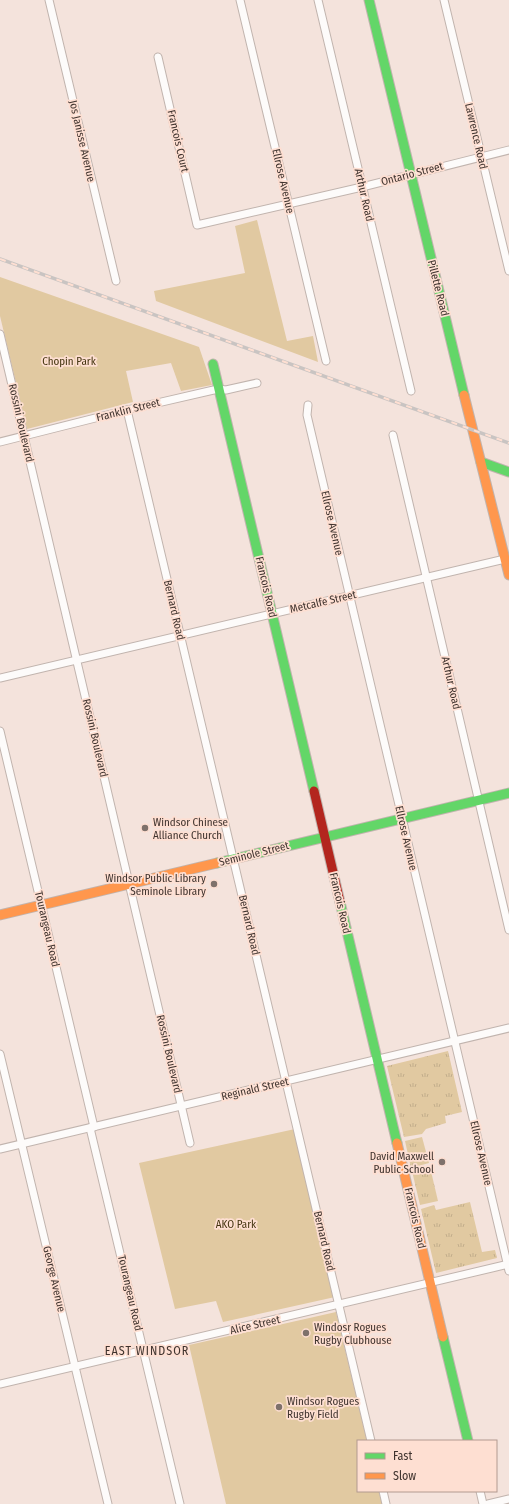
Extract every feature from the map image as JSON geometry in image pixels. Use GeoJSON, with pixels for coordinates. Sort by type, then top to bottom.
{"type":"FeatureCollection","features":[{"type":"Feature","properties":{"kind":"street","name":"Jos Janisse Avenue"},"geometry":{"type":"LineString","coordinates":[[49,0],[116,281]]}},
{"type":"Feature","properties":{"kind":"street","name":"Ellrose Avenue"},"geometry":{"type":"LineString","coordinates":[[240,0],[326,362]]}},
{"type":"Feature","properties":{"kind":"street","name":"Arthur Road"},"geometry":{"type":"LineString","coordinates":[[318,0],[411,391]]}},
{"type":"Feature","properties":{"kind":"street","name":"Pillette Road"},"geometry":{"type":"LineString","coordinates":[[370,0],[411,175],[509,575]]}},
{"type":"Feature","properties":{"kind":"street","name":"Lawrence Road"},"geometry":{"type":"LineString","coordinates":[[444,0],[509,271]]}},
{"type":"Feature","properties":{"kind":"street","name":"Francois Court"},"geometry":{"type":"LineString","coordinates":[[158,57],[197,225]]}},
{"type":"Feature","properties":{"kind":"street","name":"Ontario Street"},"geometry":{"type":"LineString","coordinates":[[197,225],[362,187],[509,150]]}},
{"type":"Feature","properties":{"kind":"street","name":"Rossini Boulevard"},"geometry":{"type":"LineString","coordinates":[[0,334],[190,1143]]}},
{"type":"Feature","properties":{"kind":"street","name":"Francois Road"},"geometry":{"type":"LineString","coordinates":[[213,364],[468,1440]]}},
{"type":"Feature","properties":{"kind":"street","name":"Franklin Street"},"geometry":{"type":"LineString","coordinates":[[0,442],[218,389],[226,390],[257,383]]}},
{"type":"Feature","properties":{"kind":"street","name":"Ellrose Avenue"},"geometry":{"type":"LineString","coordinates":[[308,404],[307,415],[508,1267]]}},
{"type":"Feature","properties":{"kind":"street","name":"Bernard Road"},"geometry":{"type":"LineString","coordinates":[[128,410],[180,636],[371,1440]]}},
{"type":"Feature","properties":{"kind":"street","name":"Arthur Road"},"geometry":{"type":"LineString","coordinates":[[393,435],[509,930]]}},
{"type":"Feature","properties":{"kind":"street"},"geometry":{"type":"LineString","coordinates":[[481,462],[509,472]]}},
{"type":"Feature","properties":{"kind":"street","name":"Metcalfe Street"},"geometry":{"type":"LineString","coordinates":[[0,678],[505,559]]}},
{"type":"Feature","properties":{"kind":"street","name":"Tourangeau Road"},"geometry":{"type":"LineString","coordinates":[[0,731],[42,906],[180,1504]]}},
{"type":"Feature","properties":{"kind":"street","name":"Seminole Street"},"geometry":{"type":"LineString","coordinates":[[0,915],[509,793]]}},
{"type":"Feature","properties":{"kind":"street","name":"Reginald Street"},"geometry":{"type":"LineString","coordinates":[[0,1149],[509,1028]]}},
{"type":"Feature","properties":{"kind":"street","name":"George Avenue"},"geometry":{"type":"LineString","coordinates":[[0,1054],[108,1504]]}},
{"type":"Feature","properties":{"kind":"street","name":"Alice Street"},"geometry":{"type":"LineString","coordinates":[[0,1384],[430,1283],[508,1267]]}},
{"type":"Feature","properties":{"kind":"street"},"geometry":{"type":"LineString","coordinates":[[383,1492],[386,1504]]}},
{"type":"Feature","properties":{"kind":"street"},"geometry":{"type":"LineString","coordinates":[[480,1492],[483,1504]]}},
{"type":"Feature","properties":{"kind":"street"},"geometry":{"type":"LineString","coordinates":[[488,1504],[509,1499]]}},
{"type":"Feature","properties":{"kind":"green space"},"geometry":{"type":"Polygon","coordinates":[[[257,220],[287,341],[313,336],[318,362],[156,301],[154,291],[245,273],[235,226],[257,220]]]}},
{"type":"Feature","properties":{"kind":"green space","name":"Chopin Park"},"geometry":{"type":"Polygon","coordinates":[[[0,277],[199,347],[212,385],[181,391],[171,363],[126,371],[133,402],[27,429],[0,316],[0,277]]]}},
{"type":"Feature","properties":{"kind":"green space"},"geometry":{"type":"Polygon","coordinates":[[[448,1051],[462,1112],[445,1116],[446,1123],[426,1129],[422,1134],[404,1137],[387,1066],[448,1051]]]}},
{"type":"Feature","properties":{"kind":"green space","name":"AKO Park"},"geometry":{"type":"Polygon","coordinates":[[[295,1129],[335,1297],[223,1322],[216,1301],[175,1309],[139,1163],[295,1129]]]}},
{"type":"Feature","properties":{"kind":"green space"},"geometry":{"type":"Polygon","coordinates":[[[422,1137],[429,1163],[411,1168],[405,1141],[422,1137]]]}},
{"type":"Feature","properties":{"kind":"green space"},"geometry":{"type":"Polygon","coordinates":[[[430,1167],[438,1201],[420,1205],[412,1171],[430,1167]]]}},
{"type":"Feature","properties":{"kind":"green space"},"geometry":{"type":"Polygon","coordinates":[[[470,1202],[482,1252],[495,1250],[497,1258],[436,1273],[421,1209],[434,1205],[436,1210],[470,1202]]]}},
{"type":"Feature","properties":{"kind":"green space"},"geometry":{"type":"Polygon","coordinates":[[[336,1312],[367,1440],[357,1440],[357,1492],[379,1492],[382,1504],[226,1504],[189,1345],[336,1312]]]}},
{"type":"Feature","properties":{"kind":"railway"},"geometry":{"type":"LineString","coordinates":[[0,259],[509,443]]}},
{"type":"Feature","properties":{"kind":"traffic: fast"},"geometry":{"type":"LineString","coordinates":[[369,0],[464,395]]}},
{"type":"Feature","properties":{"kind":"traffic: fast"},"geometry":{"type":"LineString","coordinates":[[213,364],[314,791]]}},
{"type":"Feature","properties":{"kind":"traffic: fast"},"geometry":{"type":"LineString","coordinates":[[481,462],[509,472]]}},
{"type":"Feature","properties":{"kind":"traffic: fast"},"geometry":{"type":"LineString","coordinates":[[217,863],[509,793]]}},
{"type":"Feature","properties":{"kind":"traffic: fast"},"geometry":{"type":"LineString","coordinates":[[340,902],[397,1143]]}},
{"type":"Feature","properties":{"kind":"traffic: fast"},"geometry":{"type":"LineString","coordinates":[[443,1337],[468,1440]]}},
{"type":"Feature","properties":{"kind":"traffic: slow"},"geometry":{"type":"LineString","coordinates":[[464,395],[509,575]]}},
{"type":"Feature","properties":{"kind":"traffic: slow"},"geometry":{"type":"LineString","coordinates":[[0,915],[217,863]]}},
{"type":"Feature","properties":{"kind":"traffic: slow"},"geometry":{"type":"LineString","coordinates":[[397,1143],[443,1337]]}},
{"type":"Feature","properties":{"kind":"traffic: jam"},"geometry":{"type":"LineString","coordinates":[[314,791],[340,902]]}},
{"type":"Feature","properties":{"kind":"place","name":"Windsor Chinese Alliance Church"},"geometry":{"type":"Point","coordinates":[145,828]}},
{"type":"Feature","properties":{"kind":"place","name":"Windsor Public Library Seminole Library"},"geometry":{"type":"Point","coordinates":[214,884]}},
{"type":"Feature","properties":{"kind":"place","name":"David Maxwell Public School"},"geometry":{"type":"Point","coordinates":[442,1162]}},
{"type":"Feature","properties":{"kind":"place","name":"Windosr Rogues Rugby Clubhouse"},"geometry":{"type":"Point","coordinates":[306,1333]}},
{"type":"Feature","properties":{"kind":"place","name":"Windsor Rogues Rugby Field"},"geometry":{"type":"Point","coordinates":[279,1407]}},
{"type":"Feature","properties":{"kind":"district","name":"EAST WINDSOR"},"geometry":{"type":"Point","coordinates":[147,1351]}}]}
